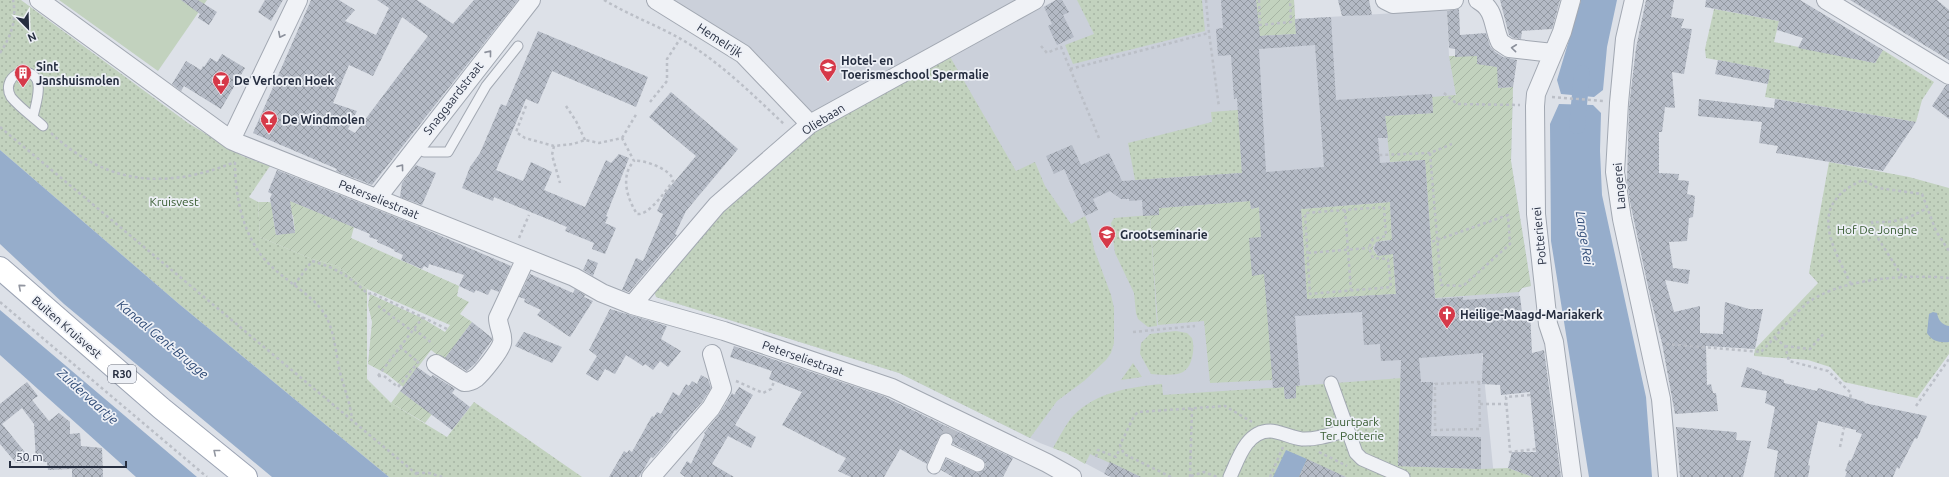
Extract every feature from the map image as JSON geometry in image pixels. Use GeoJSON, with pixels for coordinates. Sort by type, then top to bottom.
{"type":"FeatureCollection","features":[{"type":"Feature","properties":{"kind":"main road","name":"Buiten Kruisvest"},"geometry":{"type":"LineString","coordinates":[[0,268],[155,402],[246,477]]}},
{"type":"Feature","properties":{"kind":"main road","name":"Buiten Kruisvest"},"geometry":{"type":"LineString","coordinates":[[0,287],[151,418],[224,477]]}},
{"type":"Feature","properties":{"kind":"street"},"geometry":{"type":"LineString","coordinates":[[39,0],[231,140],[298,0]]}},
{"type":"Feature","properties":{"kind":"street","name":"Snaggaardstraat"},"geometry":{"type":"LineString","coordinates":[[377,198],[531,0]]}},
{"type":"Feature","properties":{"kind":"street","name":"Hemelrijk"},"geometry":{"type":"LineString","coordinates":[[656,0],[743,54],[810,124]]}},
{"type":"Feature","properties":{"kind":"street"},"geometry":{"type":"LineString","coordinates":[[1385,0],[1393,4],[1454,0]]}},
{"type":"Feature","properties":{"kind":"street"},"geometry":{"type":"LineString","coordinates":[[1478,0],[1486,4],[1491,11],[1500,42],[1509,48],[1553,53]]}},
{"type":"Feature","properties":{"kind":"street","name":"Potterierei"},"geometry":{"type":"LineString","coordinates":[[1571,0],[1562,32],[1536,94],[1535,106],[1536,214],[1548,324],[1554,342],[1572,477]]}},
{"type":"Feature","properties":{"kind":"street","name":"Langerei"},"geometry":{"type":"LineString","coordinates":[[1634,0],[1625,39],[1619,103],[1616,172],[1622,219],[1651,346],[1661,399],[1668,477]]}},
{"type":"Feature","properties":{"kind":"street"},"geometry":{"type":"LineString","coordinates":[[1826,0],[1949,75]]}},
{"type":"Feature","properties":{"kind":"street","name":"Oliebaan"},"geometry":{"type":"LineString","coordinates":[[632,305],[717,205],[810,124],[1034,1]]}},
{"type":"Feature","properties":{"kind":"street","name":"Peterseliestraat"},"geometry":{"type":"LineString","coordinates":[[231,140],[574,277],[602,293],[632,305],[724,331],[892,388],[949,434],[1044,470],[1072,477]]}},
{"type":"Feature","properties":{"kind":"street"},"geometry":{"type":"LineString","coordinates":[[436,364],[464,382],[474,379],[480,374],[501,346],[502,337],[499,327],[500,314],[520,255]]}},
{"type":"Feature","properties":{"kind":"street"},"geometry":{"type":"LineString","coordinates":[[651,477],[711,408],[722,389],[715,362]]}},
{"type":"Feature","properties":{"kind":"street"},"geometry":{"type":"LineString","coordinates":[[1331,383],[1356,453],[1362,459],[1403,477]]}},
{"type":"Feature","properties":{"kind":"street"},"geometry":{"type":"LineString","coordinates":[[1230,477],[1246,443],[1262,432],[1270,431],[1303,439],[1347,430]]}},
{"type":"Feature","properties":{"kind":"street"},"geometry":{"type":"LineString","coordinates":[[934,467],[949,434],[978,465]]}},
{"type":"Feature","properties":{"kind":"lane"},"geometry":{"type":"LineString","coordinates":[[416,146],[424,152],[448,152],[486,86],[518,46]]}},
{"type":"Feature","properties":{"kind":"lane"},"geometry":{"type":"LineString","coordinates":[[33,117],[38,91],[37,81],[31,74],[22,72],[11,76],[7,82],[7,89],[10,97],[43,126]]}},
{"type":"Feature","properties":{"kind":"path"},"geometry":{"type":"LineString","coordinates":[[0,53],[9,40],[13,28],[15,18],[13,0]]}},
{"type":"Feature","properties":{"kind":"path"},"geometry":{"type":"LineString","coordinates":[[604,0],[680,39],[730,74],[796,136]]}},
{"type":"Feature","properties":{"kind":"path"},"geometry":{"type":"LineString","coordinates":[[1206,0],[1219,107]]}},
{"type":"Feature","properties":{"kind":"path"},"geometry":{"type":"LineString","coordinates":[[1259,0],[1260,25],[1291,22],[1290,0]]}},
{"type":"Feature","properties":{"kind":"path"},"geometry":{"type":"LineString","coordinates":[[1070,69],[1209,33]]}},
{"type":"Feature","properties":{"kind":"path"},"geometry":{"type":"LineString","coordinates":[[650,102],[667,81],[667,59],[680,39]]}},
{"type":"Feature","properties":{"kind":"path"},"geometry":{"type":"LineString","coordinates":[[1041,46],[1047,53],[1061,47],[1100,138]]}},
{"type":"Feature","properties":{"kind":"path"},"geometry":{"type":"LineString","coordinates":[[1444,93],[1457,104],[1535,106]]}},
{"type":"Feature","properties":{"kind":"path"},"geometry":{"type":"LineString","coordinates":[[1569,99],[1589,100]]}},
{"type":"Feature","properties":{"kind":"path"},"geometry":{"type":"LineString","coordinates":[[526,106],[516,132],[525,138],[554,146],[573,144],[585,140],[599,143],[622,138],[637,113]]}},
{"type":"Feature","properties":{"kind":"path"},"geometry":{"type":"LineString","coordinates":[[566,106],[576,121],[585,140]]}},
{"type":"Feature","properties":{"kind":"path"},"geometry":{"type":"LineString","coordinates":[[43,126],[81,158],[97,167],[117,174],[140,178],[182,177],[209,171],[235,162],[237,192],[243,219],[250,236],[271,266],[321,309],[329,325],[350,404],[352,419]]}},
{"type":"Feature","properties":{"kind":"path"},"geometry":{"type":"LineString","coordinates":[[0,127],[420,477]]}},
{"type":"Feature","properties":{"kind":"path"},"geometry":{"type":"LineString","coordinates":[[622,138],[634,161]]}},
{"type":"Feature","properties":{"kind":"path"},"geometry":{"type":"LineString","coordinates":[[1377,149],[1380,155],[1430,154],[1452,144]]}},
{"type":"Feature","properties":{"kind":"path"},"geometry":{"type":"LineString","coordinates":[[554,146],[552,155],[560,183]]}},
{"type":"Feature","properties":{"kind":"path"},"geometry":{"type":"LineString","coordinates":[[1430,154],[1437,240],[1441,285],[1463,286],[1510,244],[1508,215],[1437,240],[1431,242]]}},
{"type":"Feature","properties":{"kind":"path"},"geometry":{"type":"LineString","coordinates":[[639,160],[668,172],[673,177],[674,181],[646,213],[642,214],[637,214],[629,197],[626,182],[627,172],[634,161],[639,160]]}},
{"type":"Feature","properties":{"kind":"path"},"geometry":{"type":"LineString","coordinates":[[1851,284],[1838,258],[1829,232],[1829,212],[1838,196],[1863,180],[1878,188],[1922,194],[1936,231],[1949,251]]}},
{"type":"Feature","properties":{"kind":"path"},"geometry":{"type":"LineString","coordinates":[[1384,207],[1386,236],[1373,239],[1369,248],[1373,258],[1388,259],[1391,287],[1310,294],[1305,213],[1345,210],[1384,207]]}},
{"type":"Feature","properties":{"kind":"path"},"geometry":{"type":"LineString","coordinates":[[1902,276],[1876,235],[1872,222],[1891,223],[1912,217],[1928,208]]}},
{"type":"Feature","properties":{"kind":"path"},"geometry":{"type":"LineString","coordinates":[[1345,210],[1351,291]]}},
{"type":"Feature","properties":{"kind":"path"},"geometry":{"type":"LineString","coordinates":[[520,255],[529,214]]}},
{"type":"Feature","properties":{"kind":"path"},"geometry":{"type":"LineString","coordinates":[[1308,253],[1369,248]]}},
{"type":"Feature","properties":{"kind":"path"},"geometry":{"type":"LineString","coordinates":[[294,285],[312,262],[342,272],[368,294],[372,293],[447,328]]}},
{"type":"Feature","properties":{"kind":"path"},"geometry":{"type":"LineString","coordinates":[[1651,346],[1663,344],[1761,352],[1804,306],[1825,292],[1851,284],[1902,276],[1949,278]]}},
{"type":"Feature","properties":{"kind":"path"},"geometry":{"type":"LineString","coordinates":[[0,302],[207,477]]}},
{"type":"Feature","properties":{"kind":"path"},"geometry":{"type":"LineString","coordinates":[[378,306],[433,344]]}},
{"type":"Feature","properties":{"kind":"path"},"geometry":{"type":"LineString","coordinates":[[423,317],[378,376],[384,376],[398,387],[424,354],[436,364]]}},
{"type":"Feature","properties":{"kind":"path"},"geometry":{"type":"LineString","coordinates":[[1133,332],[1195,326]]}},
{"type":"Feature","properties":{"kind":"path"},"geometry":{"type":"LineString","coordinates":[[1775,338],[1785,346],[1810,349],[1824,332]]}},
{"type":"Feature","properties":{"kind":"path"},"geometry":{"type":"LineString","coordinates":[[1785,346],[1789,360],[1828,371],[1851,393],[1850,399]]}},
{"type":"Feature","properties":{"kind":"path"},"geometry":{"type":"LineString","coordinates":[[400,347],[418,362]]}},
{"type":"Feature","properties":{"kind":"path"},"geometry":{"type":"LineString","coordinates":[[1916,406],[1949,360]]}},
{"type":"Feature","properties":{"kind":"path"},"geometry":{"type":"LineString","coordinates":[[715,362],[758,392],[768,392],[774,382]]}},
{"type":"Feature","properties":{"kind":"path"},"geometry":{"type":"LineString","coordinates":[[1479,382],[1480,404],[1480,429],[1435,430],[1435,384],[1479,382]]}},
{"type":"Feature","properties":{"kind":"path"},"geometry":{"type":"LineString","coordinates":[[1530,395],[1506,398],[1510,452],[1536,449]]}},
{"type":"Feature","properties":{"kind":"path"},"geometry":{"type":"LineString","coordinates":[[1480,404],[1506,404]]}},
{"type":"Feature","properties":{"kind":"path"},"geometry":{"type":"LineString","coordinates":[[1096,457],[1098,450],[1116,456],[1134,416],[1138,412],[1225,406],[1252,422],[1262,432]]}},
{"type":"Feature","properties":{"kind":"path"},"geometry":{"type":"LineString","coordinates":[[1192,408],[1191,477],[1202,472],[1217,477]]}},
{"type":"Feature","properties":{"kind":"path"},"geometry":{"type":"LineString","coordinates":[[1840,448],[1845,423]]}},
{"type":"Feature","properties":{"kind":"path"},"geometry":{"type":"LineString","coordinates":[[1270,477],[1288,438],[1280,434]]}},
{"type":"Feature","properties":{"kind":"path"},"geometry":{"type":"LineString","coordinates":[[1120,447],[1124,454],[1171,477]]}},
{"type":"Feature","properties":{"kind":"path"},"geometry":{"type":"LineString","coordinates":[[1316,451],[1350,467]]}},
{"type":"Feature","properties":{"kind":"path"},"geometry":{"type":"LineString","coordinates":[[1200,477],[1202,472]]}},
{"type":"Feature","properties":{"kind":"path"},"geometry":{"type":"LineString","coordinates":[[416,473],[429,473],[442,477]]}},
{"type":"Feature","properties":{"kind":"shaded area","name":"Hotel- en Toerismeschool Spermalie"},"geometry":{"type":"Polygon","coordinates":[[[666,0],[1018,0],[812,116],[752,49],[666,0]]]}},
{"type":"Feature","properties":{"kind":"shaded area","name":"Grootseminarie"},"geometry":{"type":"Polygon","coordinates":[[[1056,0],[1294,0],[1295,19],[1447,10],[1449,56],[1477,56],[1478,64],[1496,66],[1498,88],[1513,87],[1511,161],[1531,286],[1522,288],[1519,293],[1522,313],[1530,313],[1531,333],[1524,350],[1482,356],[1494,477],[1378,477],[1253,433],[1235,477],[1111,477],[1066,453],[1040,443],[899,373],[656,297],[949,55],[1056,0]]]}},
{"type":"Feature","properties":{"kind":"green space","name":"Kruisvest"},"geometry":{"type":"Polygon","coordinates":[[[0,0],[21,0],[188,123],[242,156],[270,166],[249,197],[258,202],[260,237],[312,259],[337,266],[367,289],[367,379],[391,403],[447,437],[474,402],[582,477],[389,477],[179,304],[0,150],[0,0]]]}},
{"type":"Feature","properties":{"kind":"green space"},"geometry":{"type":"Polygon","coordinates":[[[59,0],[207,0],[158,71],[59,0]]]}},
{"type":"Feature","properties":{"kind":"green space"},"geometry":{"type":"Polygon","coordinates":[[[1077,0],[1202,0],[1205,31],[1073,64],[1065,45],[1094,34],[1077,0]]]}},
{"type":"Feature","properties":{"kind":"green space"},"geometry":{"type":"Polygon","coordinates":[[[1256,0],[1294,0],[1296,34],[1258,36],[1256,0]]]}},
{"type":"Feature","properties":{"kind":"green space"},"geometry":{"type":"Polygon","coordinates":[[[1714,9],[1779,21],[1774,42],[1875,63],[1883,50],[1934,82],[1922,100],[1916,122],[1765,97],[1770,70],[1706,58],[1705,49],[1714,9]]]}},
{"type":"Feature","properties":{"kind":"green space"},"geometry":{"type":"Polygon","coordinates":[[[949,55],[1016,171],[1035,162],[1045,186],[1071,224],[1085,216],[1090,229],[1094,249],[1111,295],[1114,308],[1114,343],[1111,353],[1106,360],[1084,381],[1057,401],[1030,438],[899,373],[656,297],[654,291],[721,212],[809,131],[949,55]]]}},
{"type":"Feature","properties":{"kind":"green space"},"geometry":{"type":"Polygon","coordinates":[[[1449,56],[1477,56],[1478,64],[1499,67],[1498,88],[1513,87],[1511,161],[1531,286],[1522,288],[1519,292],[1435,298],[1425,160],[1390,162],[1385,116],[1433,113],[1432,97],[1456,95],[1449,56]]]}},
{"type":"Feature","properties":{"kind":"green space"},"geometry":{"type":"Polygon","coordinates":[[[1238,110],[1242,173],[1135,180],[1128,143],[1212,122],[1211,112],[1238,110]]]}},
{"type":"Feature","properties":{"kind":"green space","name":"Hof De Jonghe"},"geometry":{"type":"Polygon","coordinates":[[[1829,162],[1909,177],[1949,188],[1949,354],[1917,398],[1844,382],[1830,367],[1808,360],[1754,356],[1755,349],[1818,283],[1809,273],[1829,162]]]}},
{"type":"Feature","properties":{"kind":"green space"},"geometry":{"type":"Polygon","coordinates":[[[288,200],[354,227],[351,238],[459,286],[457,296],[469,302],[460,314],[472,322],[444,360],[431,350],[403,387],[387,374],[368,364],[372,322],[368,305],[370,294],[422,318],[445,332],[450,325],[367,289],[337,266],[312,259],[260,237],[258,202],[269,202],[277,205],[273,217],[276,235],[295,232],[293,215],[286,215],[288,200]]]}},
{"type":"Feature","properties":{"kind":"green space"},"geometry":{"type":"Polygon","coordinates":[[[1250,201],[1251,209],[1259,207],[1273,380],[1210,383],[1204,321],[1158,325],[1150,215],[1159,215],[1159,208],[1250,201]]]}},
{"type":"Feature","properties":{"kind":"green space"},"geometry":{"type":"Polygon","coordinates":[[[1390,202],[1392,240],[1377,242],[1373,249],[1377,255],[1393,254],[1396,294],[1307,299],[1301,209],[1390,202]]]}},
{"type":"Feature","properties":{"kind":"green space"},"geometry":{"type":"Polygon","coordinates":[[[1150,215],[1157,326],[1148,327],[1138,319],[1134,293],[1115,253],[1111,223],[1114,218],[1150,215]]]}},
{"type":"Feature","properties":{"kind":"green space"},"geometry":{"type":"Polygon","coordinates":[[[1176,331],[1187,333],[1192,338],[1193,352],[1189,366],[1183,372],[1176,374],[1151,374],[1140,354],[1141,343],[1150,334],[1176,331]]]}},
{"type":"Feature","properties":{"kind":"green space"},"geometry":{"type":"Polygon","coordinates":[[[1133,363],[1142,377],[1121,380],[1133,363]]]}},
{"type":"Feature","properties":{"kind":"green space","name":"Buurtpark Ter Potterie"},"geometry":{"type":"Polygon","coordinates":[[[1402,378],[1400,382],[1398,466],[1480,469],[1508,468],[1533,477],[1346,477],[1307,460],[1299,477],[1141,477],[1090,454],[1085,464],[1066,453],[1053,448],[1070,420],[1082,408],[1103,396],[1126,389],[1162,384],[1163,395],[1284,387],[1285,399],[1296,398],[1296,386],[1402,378]]]}},
{"type":"Feature","properties":{"kind":"green space"},"geometry":{"type":"Polygon","coordinates":[[[400,391],[432,414],[425,423],[391,403],[400,391]]]}},
{"type":"Feature","properties":{"kind":"water"},"geometry":{"type":"Polygon","coordinates":[[[1581,0],[1617,0],[1607,47],[1603,90],[1594,97],[1561,94],[1557,80],[1581,0]]]}},
{"type":"Feature","properties":{"kind":"water"},"geometry":{"type":"Polygon","coordinates":[[[1559,104],[1593,105],[1601,113],[1600,151],[1602,195],[1646,397],[1652,477],[1589,477],[1551,241],[1550,124],[1559,104]]]}},
{"type":"Feature","properties":{"kind":"water","name":"Kanaal Gent-Brugge"},"geometry":{"type":"Polygon","coordinates":[[[0,150],[179,304],[389,477],[272,477],[64,304],[0,244],[0,150]]]}},
{"type":"Feature","properties":{"kind":"water","name":"Zuidervaartje"},"geometry":{"type":"Polygon","coordinates":[[[0,310],[197,477],[136,477],[0,355],[0,310]]]}},
{"type":"Feature","properties":{"kind":"water"},"geometry":{"type":"Polygon","coordinates":[[[1933,312],[1937,313],[1939,320],[1942,323],[1949,326],[1949,342],[1936,341],[1927,333],[1929,314],[1933,312]]]}},
{"type":"Feature","properties":{"kind":"water"},"geometry":{"type":"Polygon","coordinates":[[[1286,450],[1307,459],[1299,477],[1273,477],[1286,450]]]}},
{"type":"Feature","properties":{"kind":"building"},"geometry":{"type":"Polygon","coordinates":[[[181,0],[198,0],[217,12],[209,25],[198,18],[200,14],[181,0]]]}},
{"type":"Feature","properties":{"kind":"building"},"geometry":{"type":"Polygon","coordinates":[[[265,0],[283,0],[271,21],[258,12],[265,0]]]}},
{"type":"Feature","properties":{"kind":"building"},"geometry":{"type":"Polygon","coordinates":[[[311,0],[339,0],[355,10],[345,21],[376,35],[389,8],[377,0],[417,0],[453,24],[474,0],[518,0],[372,185],[336,171],[337,169],[253,133],[311,0]],[[402,17],[373,76],[349,65],[333,103],[357,111],[348,129],[355,133],[428,36],[402,17]]]}},
{"type":"Feature","properties":{"kind":"building"},"geometry":{"type":"Polygon","coordinates":[[[1056,0],[1062,0],[1069,12],[1063,15],[1074,37],[1057,45],[1048,26],[1052,24],[1044,7],[1056,0]]]}},
{"type":"Feature","properties":{"kind":"building"},"geometry":{"type":"Polygon","coordinates":[[[1221,0],[1256,0],[1260,36],[1296,34],[1295,19],[1331,17],[1336,100],[1432,94],[1433,113],[1385,116],[1388,138],[1378,138],[1380,163],[1425,160],[1435,299],[1463,297],[1463,300],[1520,296],[1522,313],[1530,313],[1532,353],[1544,350],[1561,477],[1533,477],[1508,468],[1512,452],[1536,452],[1530,392],[1501,395],[1500,385],[1482,384],[1483,353],[1419,358],[1421,382],[1433,382],[1431,436],[1481,437],[1481,469],[1398,466],[1401,360],[1381,361],[1380,344],[1364,345],[1362,312],[1295,316],[1300,385],[1296,386],[1296,398],[1285,399],[1284,387],[1273,388],[1264,274],[1252,276],[1249,238],[1261,237],[1259,207],[1251,209],[1250,201],[1159,208],[1159,215],[1143,216],[1142,200],[1129,201],[1129,199],[1121,199],[1110,191],[1093,199],[1098,210],[1085,216],[1064,169],[1054,174],[1046,156],[1072,145],[1081,165],[1109,153],[1122,181],[1242,173],[1237,98],[1234,99],[1231,55],[1218,56],[1216,29],[1223,28],[1221,0]],[[1315,45],[1259,49],[1266,172],[1324,167],[1315,45]],[[1390,202],[1301,209],[1307,299],[1396,294],[1393,254],[1378,256],[1374,249],[1376,242],[1392,240],[1390,202]]]}},
{"type":"Feature","properties":{"kind":"building"},"geometry":{"type":"Polygon","coordinates":[[[1338,0],[1369,0],[1372,15],[1342,16],[1338,0]]]}},
{"type":"Feature","properties":{"kind":"building"},"geometry":{"type":"Polygon","coordinates":[[[1500,0],[1560,0],[1552,29],[1522,31],[1521,39],[1513,38],[1509,35],[1500,0]]]}},
{"type":"Feature","properties":{"kind":"building"},"geometry":{"type":"Polygon","coordinates":[[[1646,0],[1674,0],[1671,17],[1684,19],[1681,28],[1692,29],[1684,74],[1672,72],[1675,108],[1665,107],[1662,132],[1659,132],[1659,173],[1679,174],[1678,180],[1689,181],[1687,194],[1695,196],[1693,217],[1689,218],[1687,241],[1669,242],[1673,268],[1690,270],[1688,284],[1665,280],[1674,312],[1700,306],[1700,333],[1723,334],[1725,302],[1749,309],[1763,309],[1755,349],[1706,346],[1707,385],[1711,384],[1713,393],[1716,393],[1718,411],[1675,414],[1662,343],[1650,296],[1630,202],[1627,182],[1629,107],[1636,48],[1646,0]]]}},
{"type":"Feature","properties":{"kind":"building"},"geometry":{"type":"Polygon","coordinates":[[[1706,0],[1800,0],[1883,50],[1875,63],[1798,48],[1803,38],[1777,30],[1779,21],[1705,7],[1706,0]]]}},
{"type":"Feature","properties":{"kind":"building"},"geometry":{"type":"Polygon","coordinates":[[[1850,0],[1937,0],[1949,10],[1949,60],[1850,0]]]}},
{"type":"Feature","properties":{"kind":"building"},"geometry":{"type":"Polygon","coordinates":[[[1459,9],[1460,35],[1486,33],[1490,46],[1494,51],[1503,57],[1517,60],[1513,87],[1498,88],[1497,67],[1477,64],[1477,56],[1455,57],[1455,49],[1449,48],[1447,11],[1459,9]]]}},
{"type":"Feature","properties":{"kind":"building"},"geometry":{"type":"Polygon","coordinates":[[[538,31],[648,77],[636,107],[552,71],[538,104],[526,99],[496,170],[523,181],[531,162],[552,172],[544,190],[585,207],[606,160],[611,163],[619,154],[629,158],[606,216],[608,217],[605,223],[616,228],[605,254],[592,249],[594,243],[565,231],[567,227],[494,197],[493,201],[462,188],[470,167],[480,153],[501,104],[506,106],[538,31]]]}},
{"type":"Feature","properties":{"kind":"building"},"geometry":{"type":"Polygon","coordinates":[[[222,54],[245,68],[221,109],[184,86],[181,91],[172,84],[186,61],[201,70],[210,58],[217,62],[222,54]]]}},
{"type":"Feature","properties":{"kind":"building"},"geometry":{"type":"Polygon","coordinates":[[[1718,60],[1770,70],[1768,84],[1715,74],[1718,60]]]}},
{"type":"Feature","properties":{"kind":"building"},"geometry":{"type":"Polygon","coordinates":[[[1946,85],[1949,85],[1949,119],[1932,106],[1946,85]]]}},
{"type":"Feature","properties":{"kind":"building"},"geometry":{"type":"Polygon","coordinates":[[[671,92],[738,149],[686,211],[675,234],[677,235],[629,292],[622,290],[636,258],[643,261],[663,214],[657,211],[665,193],[696,156],[649,117],[671,92]]]}},
{"type":"Feature","properties":{"kind":"building"},"geometry":{"type":"Polygon","coordinates":[[[1699,99],[1774,108],[1775,99],[1916,122],[1883,171],[1776,153],[1778,146],[1759,143],[1762,122],[1698,116],[1699,99]]]}},
{"type":"Feature","properties":{"kind":"building"},"geometry":{"type":"Polygon","coordinates":[[[416,165],[436,173],[422,205],[400,197],[402,183],[416,165]]]}},
{"type":"Feature","properties":{"kind":"building"},"geometry":{"type":"Polygon","coordinates":[[[277,170],[413,224],[511,266],[499,292],[491,289],[488,295],[476,290],[474,293],[459,286],[464,275],[429,264],[428,268],[424,266],[422,269],[401,260],[403,255],[377,242],[378,240],[369,237],[370,234],[290,201],[295,233],[276,235],[270,198],[272,194],[268,192],[277,170]]]}},
{"type":"Feature","properties":{"kind":"building"},"geometry":{"type":"Polygon","coordinates":[[[588,259],[598,263],[593,276],[583,270],[588,259]]]}},
{"type":"Feature","properties":{"kind":"building"},"geometry":{"type":"Polygon","coordinates":[[[530,274],[573,293],[575,289],[585,295],[584,297],[593,301],[570,337],[537,315],[541,310],[524,302],[525,299],[519,297],[530,274]]]}},
{"type":"Feature","properties":{"kind":"building"},"geometry":{"type":"Polygon","coordinates":[[[610,309],[667,326],[661,339],[681,351],[668,367],[660,361],[653,370],[645,364],[643,366],[626,355],[615,374],[605,369],[598,381],[586,374],[597,356],[589,350],[610,309]]]}},
{"type":"Feature","properties":{"kind":"building"},"geometry":{"type":"Polygon","coordinates":[[[472,322],[492,338],[492,340],[476,363],[467,371],[445,358],[472,322]]]}},
{"type":"Feature","properties":{"kind":"building"},"geometry":{"type":"Polygon","coordinates":[[[524,332],[562,347],[552,363],[515,346],[524,332]]]}},
{"type":"Feature","properties":{"kind":"building"},"geometry":{"type":"Polygon","coordinates":[[[734,346],[883,396],[1013,458],[1003,477],[953,477],[941,470],[946,459],[978,473],[985,469],[986,464],[981,458],[953,444],[953,436],[945,432],[939,437],[927,464],[900,449],[884,477],[851,477],[838,471],[846,458],[782,425],[802,392],[769,379],[772,371],[730,357],[734,346]]]}},
{"type":"Feature","properties":{"kind":"building"},"geometry":{"type":"Polygon","coordinates":[[[417,367],[431,377],[433,375],[455,389],[452,393],[470,407],[452,430],[400,391],[417,367]]]}},
{"type":"Feature","properties":{"kind":"building"},"geometry":{"type":"Polygon","coordinates":[[[1747,367],[1762,372],[1762,374],[1784,380],[1784,383],[1817,391],[1818,388],[1865,402],[1864,403],[1927,416],[1917,439],[1915,438],[1899,469],[1897,467],[1893,477],[1845,477],[1847,472],[1845,471],[1849,460],[1851,461],[1862,434],[1856,432],[1856,430],[1818,421],[1808,465],[1810,466],[1808,477],[1774,477],[1778,451],[1767,448],[1775,407],[1765,403],[1767,391],[1741,387],[1747,367]]]}},
{"type":"Feature","properties":{"kind":"building"},"geometry":{"type":"Polygon","coordinates":[[[701,375],[708,379],[711,388],[702,402],[676,431],[675,430],[669,440],[653,458],[651,457],[639,477],[609,477],[624,451],[627,453],[629,450],[632,452],[652,416],[654,417],[657,412],[661,414],[673,392],[679,396],[686,384],[689,386],[692,381],[697,384],[701,375]]]}},
{"type":"Feature","properties":{"kind":"building"},"geometry":{"type":"Polygon","coordinates":[[[27,382],[38,396],[32,400],[49,421],[59,413],[70,422],[70,434],[80,433],[81,446],[102,448],[103,477],[72,477],[72,469],[48,470],[47,462],[36,462],[34,424],[22,408],[2,424],[33,462],[16,463],[0,444],[0,404],[27,382]]]}},
{"type":"Feature","properties":{"kind":"building"},"geometry":{"type":"Polygon","coordinates":[[[739,387],[753,395],[735,425],[756,437],[751,448],[728,436],[712,464],[734,477],[685,477],[680,473],[687,461],[691,464],[705,434],[704,433],[720,413],[732,393],[734,395],[739,387]]]}},
{"type":"Feature","properties":{"kind":"building"},"geometry":{"type":"Polygon","coordinates":[[[1676,427],[1735,432],[1737,433],[1736,440],[1751,441],[1743,477],[1680,477],[1676,427]]]}},
{"type":"Feature","properties":{"kind":"building"},"geometry":{"type":"Polygon","coordinates":[[[1307,459],[1346,477],[1299,477],[1307,459]]]}},
{"type":"Feature","properties":{"kind":"building"},"geometry":{"type":"Polygon","coordinates":[[[1110,462],[1141,477],[1111,477],[1104,474],[1110,462]]]}},
{"type":"Feature","properties":{"kind":"waterway","name":"Lange Rei"},"geometry":{"type":"LineString","coordinates":[[1577,126],[1582,73]]}},
{"type":"Feature","properties":{"kind":"tunnel"},"geometry":{"type":"LineString","coordinates":[[946,440],[951,429]]}},
{"type":"Feature","properties":{"kind":"place","name":"Hotel- en Toerismeschool Spermalie"},"geometry":{"type":"Point","coordinates":[828,82]}},
{"type":"Feature","properties":{"kind":"place","name":"Sint Janshuismolen"},"geometry":{"type":"Point","coordinates":[23,88]}},
{"type":"Feature","properties":{"kind":"place","name":"De Verloren Hoek"},"geometry":{"type":"Point","coordinates":[221,95]}},
{"type":"Feature","properties":{"kind":"place","name":"De Windmolen"},"geometry":{"type":"Point","coordinates":[269,134]}},
{"type":"Feature","properties":{"kind":"place","name":"Grootseminarie"},"geometry":{"type":"Point","coordinates":[1107,249]}},
{"type":"Feature","properties":{"kind":"place","name":"Heilige-Maagd-Mariakerk"},"geometry":{"type":"Point","coordinates":[1447,329]}}]}
